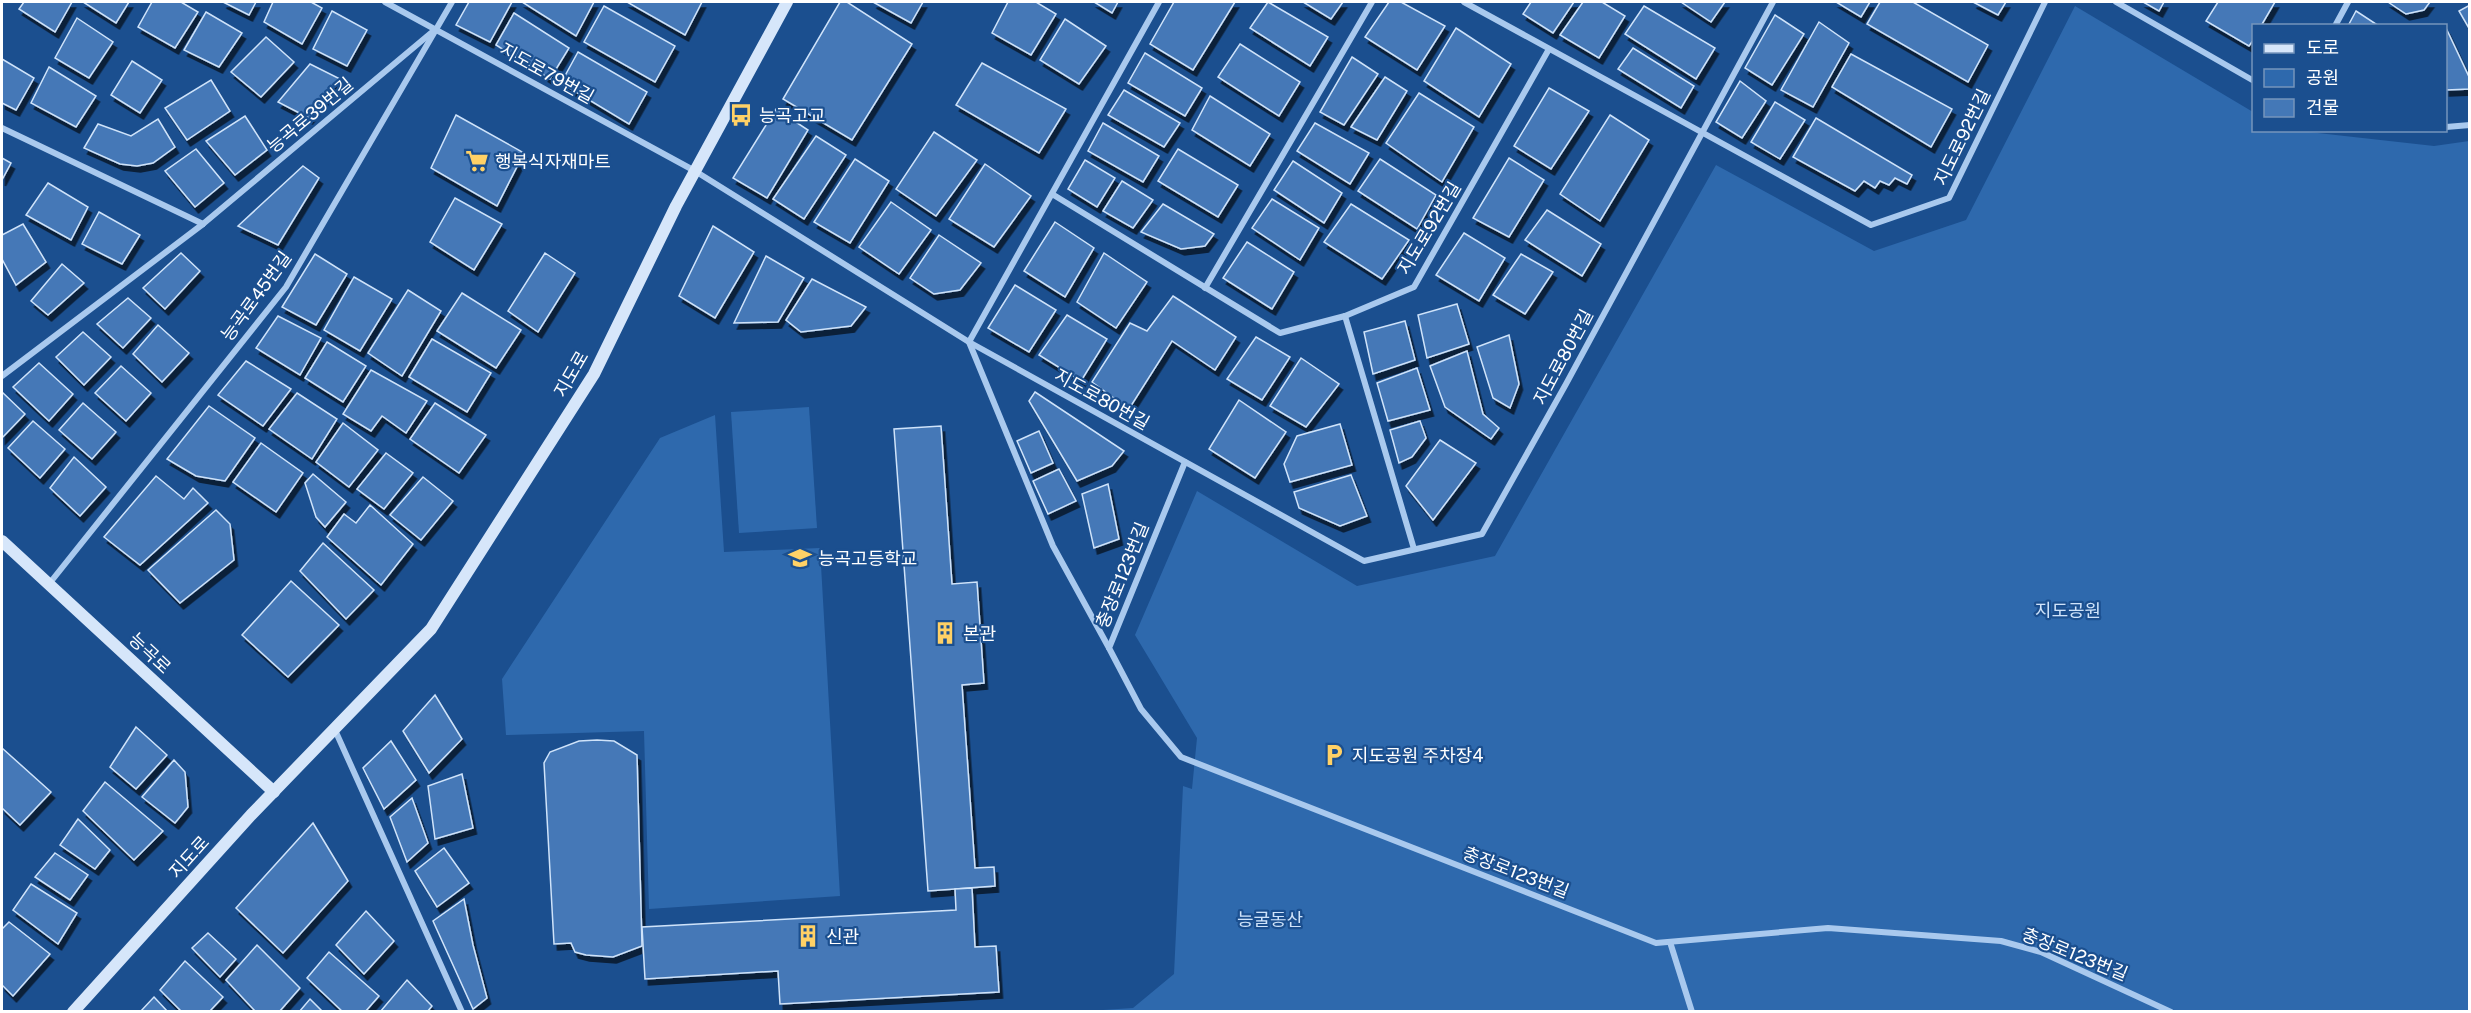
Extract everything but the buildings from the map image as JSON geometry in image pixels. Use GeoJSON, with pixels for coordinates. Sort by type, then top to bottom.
{"type":"FeatureCollection","features":[{"type":"Feature","properties":{"kind":"main road","name":"지도로"},"geometry":{"type":"LineString","coordinates":[[73,1011],[274,792],[431,629],[594,374],[695,171],[787,2]]}},
{"type":"Feature","properties":{"kind":"main road","name":"능곡로"},"geometry":{"type":"LineString","coordinates":[[2,541],[274,792]]}},
{"type":"Feature","properties":{"kind":"street","name":"지도로79번길"},"geometry":{"type":"LineString","coordinates":[[385,2],[695,171]]}},
{"type":"Feature","properties":{"kind":"street","name":"능곡로45번길"},"geometry":{"type":"LineString","coordinates":[[49,584],[286,287],[452,2]]}},
{"type":"Feature","properties":{"kind":"street"},"geometry":{"type":"LineString","coordinates":[[1108,648],[1053,546],[969,342],[1159,2]]}},
{"type":"Feature","properties":{"kind":"street"},"geometry":{"type":"LineString","coordinates":[[1205,288],[1372,2]]}},
{"type":"Feature","properties":{"kind":"street","name":"지도로92번길"},"geometry":{"type":"LineString","coordinates":[[1464,2],[1871,225],[1949,198],[2045,2]]}},
{"type":"Feature","properties":{"kind":"street"},"geometry":{"type":"LineString","coordinates":[[1701,131],[1773,2]]}},
{"type":"Feature","properties":{"kind":"street"},"geometry":{"type":"LineString","coordinates":[[2116,2],[2252,80]]}},
{"type":"Feature","properties":{"kind":"street"},"geometry":{"type":"LineString","coordinates":[[2336,24],[2348,2]]}},
{"type":"Feature","properties":{"kind":"street","name":"능곡로39번길"},"geometry":{"type":"LineString","coordinates":[[2,376],[203,224],[436,29]]}},
{"type":"Feature","properties":{"kind":"street","name":"지도로92번길"},"geometry":{"type":"LineString","coordinates":[[1052,194],[1280,333],[1345,316],[1414,287],[1549,49]]}},
{"type":"Feature","properties":{"kind":"street"},"geometry":{"type":"LineString","coordinates":[[2447,128],[2469,125]]}},
{"type":"Feature","properties":{"kind":"street"},"geometry":{"type":"LineString","coordinates":[[2,128],[203,224]]}},
{"type":"Feature","properties":{"kind":"street","name":"지도로80번길"},"geometry":{"type":"LineString","coordinates":[[695,171],[969,342],[1364,561],[1482,534],[1566,384],[1701,131]]}},
{"type":"Feature","properties":{"kind":"street"},"geometry":{"type":"LineString","coordinates":[[1345,316],[1414,549]]}},
{"type":"Feature","properties":{"kind":"street","name":"충장로123번길"},"geometry":{"type":"LineString","coordinates":[[1185,462],[1108,648],[1141,709],[1181,757],[1656,943],[1828,928],[2001,941],[2041,952],[2171,1011]]}},
{"type":"Feature","properties":{"kind":"street"},"geometry":{"type":"LineString","coordinates":[[336,730],[462,1011]]}},
{"type":"Feature","properties":{"kind":"street"},"geometry":{"type":"LineString","coordinates":[[1670,942],[1692,1011]]}},
{"type":"Feature","properties":{"kind":"green space","name":"지도공원"},"geometry":{"type":"Polygon","coordinates":[[[2075,6],[2252,111],[2252,132],[2309,132],[2434,146],[2469,141],[2469,1011],[1073,1012],[1133,1008],[1174,974],[1183,786],[1192,789],[1197,738],[1135,635],[1197,491],[1357,586],[1495,556],[1716,165],[1874,251],[1966,220],[2075,6]]]}},
{"type":"Feature","properties":{"kind":"green space"},"geometry":{"type":"Polygon","coordinates":[[[809,407],[817,528],[739,533],[731,412],[809,407]]]}},
{"type":"Feature","properties":{"kind":"green space"},"geometry":{"type":"Polygon","coordinates":[[[715,415],[724,552],[820,548],[840,896],[649,909],[644,731],[506,735],[502,679],[660,438],[715,415]]]}},
{"type":"Feature","properties":{"kind":"place","name":"능곡고교"},"geometry":{"type":"Point","coordinates":[741,115]}},
{"type":"Feature","properties":{"kind":"place","name":"행복식자재마트"},"geometry":{"type":"Point","coordinates":[477,161]}},
{"type":"Feature","properties":{"kind":"place","name":"능곡고등학교"},"geometry":{"type":"Point","coordinates":[800,558]}},
{"type":"Feature","properties":{"kind":"place","name":"본관"},"geometry":{"type":"Point","coordinates":[945,633]}},
{"type":"Feature","properties":{"kind":"place","name":"지도공원 주차장4"},"geometry":{"type":"Point","coordinates":[1334,755]}},
{"type":"Feature","properties":{"kind":"place","name":"신관"},"geometry":{"type":"Point","coordinates":[808,936]}},
{"type":"Feature","properties":{"kind":"park label","name":"능굴동산"},"geometry":{"type":"Point","coordinates":[1270,919]}}]}
